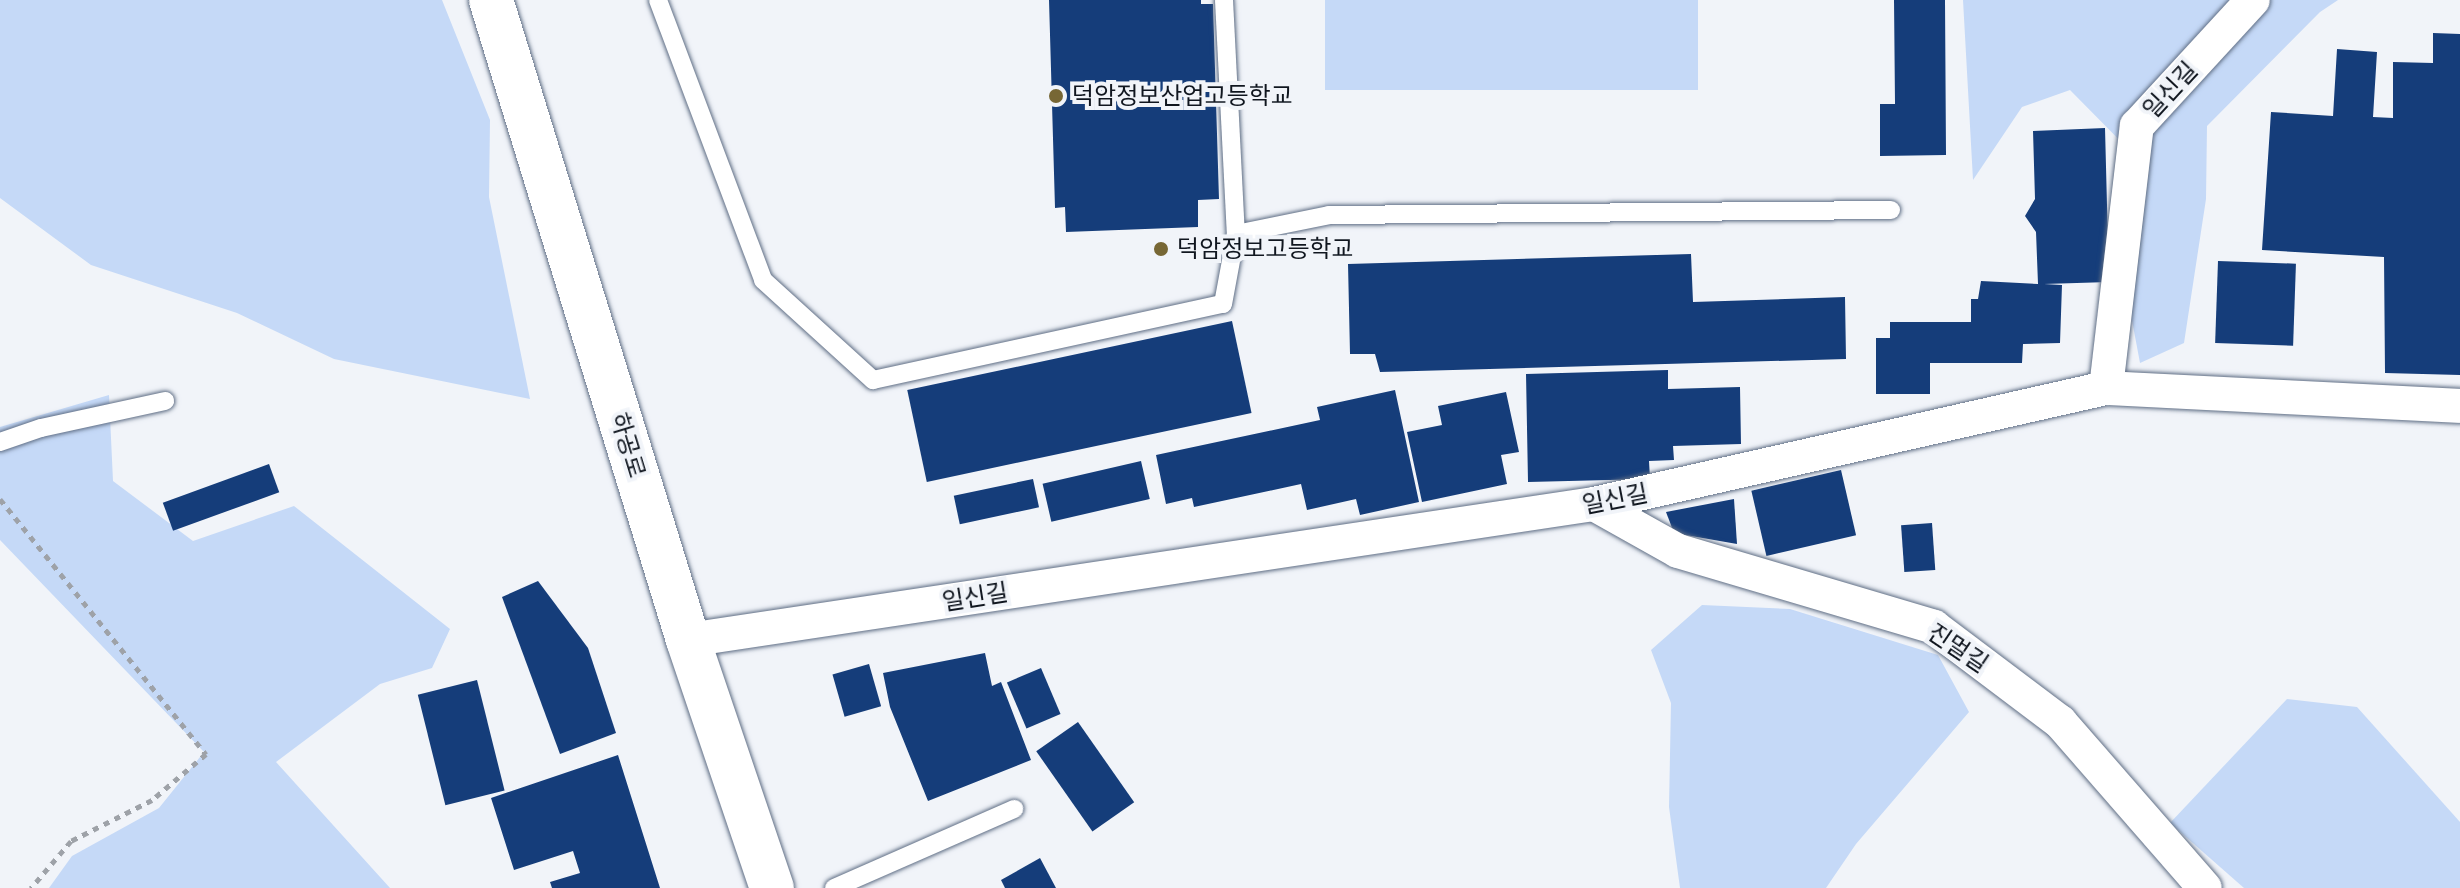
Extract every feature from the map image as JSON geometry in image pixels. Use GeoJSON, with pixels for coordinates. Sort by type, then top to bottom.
{"type":"FeatureCollection","features":[{"type":"Feature","properties":{"kind":"main road","name":"하공로"},"geometry":{"type":"LineString","coordinates":[[491,0],[688,640],[772,888]]}},
{"type":"Feature","properties":{"kind":"street","name":"일신길"},"geometry":{"type":"LineString","coordinates":[[688,640],[1594,504],[2106,388],[2137,126],[2253,0]]}},
{"type":"Feature","properties":{"kind":"street"},"geometry":{"type":"LineString","coordinates":[[2106,388],[2460,406]]}},
{"type":"Feature","properties":{"kind":"street","name":"진멀길"},"geometry":{"type":"LineString","coordinates":[[1594,504],[1678,551],[1934,627],[2060,722],[2205,888]]}},
{"type":"Feature","properties":{"kind":"lane"},"geometry":{"type":"LineString","coordinates":[[658,0],[763,280],[873,380],[1223,304],[1236,234],[1224,0]]}},
{"type":"Feature","properties":{"kind":"lane"},"geometry":{"type":"LineString","coordinates":[[1236,234],[1329,215],[1891,210]]}},
{"type":"Feature","properties":{"kind":"lane"},"geometry":{"type":"LineString","coordinates":[[0,442],[41,428],[165,401]]}},
{"type":"Feature","properties":{"kind":"lane"},"geometry":{"type":"LineString","coordinates":[[834,888],[1014,809]]}},
{"type":"Feature","properties":{"kind":"path"},"geometry":{"type":"LineString","coordinates":[[0,499],[206,754],[152,800],[71,841],[31,888]]}},
{"type":"Feature","properties":{"kind":"shaded area"},"geometry":{"type":"Polygon","coordinates":[[[0,0],[442,0],[490,120],[489,197],[530,399],[334,359],[237,313],[91,265],[0,198],[0,0]]]}},
{"type":"Feature","properties":{"kind":"shaded area"},"geometry":{"type":"Polygon","coordinates":[[[1325,0],[1698,0],[1698,90],[1325,90],[1325,0]]]}},
{"type":"Feature","properties":{"kind":"shaded area"},"geometry":{"type":"Polygon","coordinates":[[[1963,0],[2338,0],[2320,12],[2207,126],[2206,199],[2184,343],[2140,363],[2131,315],[2149,170],[2070,90],[2022,107],[1973,180],[1963,0]]]}},
{"type":"Feature","properties":{"kind":"shaded area"},"geometry":{"type":"Polygon","coordinates":[[[109,395],[113,481],[193,541],[294,506],[450,629],[432,668],[380,684],[276,762],[390,888],[49,888],[72,856],[159,808],[204,752],[0,540],[0,427],[109,395]]]}},
{"type":"Feature","properties":{"kind":"shaded area"},"geometry":{"type":"Polygon","coordinates":[[[1702,605],[1790,609],[1938,655],[1969,712],[1856,844],[1826,888],[1680,888],[1669,807],[1671,703],[1651,650],[1702,605]]]}},
{"type":"Feature","properties":{"kind":"shaded area"},"geometry":{"type":"Polygon","coordinates":[[[2287,699],[2357,707],[2460,822],[2460,888],[2244,888],[2170,823],[2287,699]]]}},
{"type":"Feature","properties":{"kind":"building"},"geometry":{"type":"Polygon","coordinates":[[[1049,0],[1201,0],[1201,4],[1213,4],[1219,199],[1198,200],[1198,227],[1066,232],[1065,207],[1055,208],[1049,0]]]}},
{"type":"Feature","properties":{"kind":"building"},"geometry":{"type":"Polygon","coordinates":[[[1894,0],[1945,0],[1946,155],[1880,156],[1880,104],[1895,104],[1894,0]]]}},
{"type":"Feature","properties":{"kind":"building"},"geometry":{"type":"Polygon","coordinates":[[[2433,33],[2460,34],[2460,375],[2385,373],[2384,257],[2262,250],[2271,112],[2333,116],[2337,49],[2377,52],[2373,117],[2393,118],[2393,62],[2433,63],[2433,33]]]}},
{"type":"Feature","properties":{"kind":"building"},"geometry":{"type":"Polygon","coordinates":[[[2105,128],[2109,282],[2044,284],[2062,285],[2060,343],[2023,344],[2022,363],[1930,363],[1930,394],[1876,394],[1876,338],[1890,338],[1890,322],[1971,322],[1971,299],[1978,299],[1981,281],[2038,284],[2036,232],[2025,216],[2035,199],[2033,131],[2105,128]]]}},
{"type":"Feature","properties":{"kind":"building"},"geometry":{"type":"Polygon","coordinates":[[[1691,254],[1693,302],[1845,297],[1846,359],[1380,372],[1375,354],[1350,354],[1348,264],[1691,254]]]}},
{"type":"Feature","properties":{"kind":"building"},"geometry":{"type":"Polygon","coordinates":[[[2218,261],[2296,264],[2293,346],[2215,343],[2218,261]]]}},
{"type":"Feature","properties":{"kind":"building"},"geometry":{"type":"Polygon","coordinates":[[[1232,321],[1252,413],[927,482],[907,390],[1232,321]]]}},
{"type":"Feature","properties":{"kind":"building"},"geometry":{"type":"Polygon","coordinates":[[[1668,370],[1668,389],[1740,387],[1741,444],[1673,446],[1674,460],[1649,461],[1650,479],[1528,482],[1526,374],[1668,370]]]}},
{"type":"Feature","properties":{"kind":"building"},"geometry":{"type":"Polygon","coordinates":[[[1395,390],[1419,502],[1360,515],[1356,499],[1307,510],[1301,484],[1194,507],[1192,498],[1166,504],[1156,455],[1320,420],[1317,407],[1395,390]]]}},
{"type":"Feature","properties":{"kind":"building"},"geometry":{"type":"Polygon","coordinates":[[[1506,392],[1519,452],[1501,455],[1507,484],[1422,502],[1407,432],[1442,425],[1438,406],[1506,392]]]}},
{"type":"Feature","properties":{"kind":"building"},"geometry":{"type":"Polygon","coordinates":[[[1141,461],[1150,499],[1051,522],[1043,484],[1141,461]]]}},
{"type":"Feature","properties":{"kind":"building"},"geometry":{"type":"Polygon","coordinates":[[[269,464],[279,492],[173,531],[163,503],[269,464]]]}},
{"type":"Feature","properties":{"kind":"building"},"geometry":{"type":"Polygon","coordinates":[[[1841,470],[1856,535],[1766,556],[1751,491],[1841,470]]]}},
{"type":"Feature","properties":{"kind":"building"},"geometry":{"type":"Polygon","coordinates":[[[1033,479],[1039,507],[960,524],[954,496],[1033,479]]]}},
{"type":"Feature","properties":{"kind":"building"},"geometry":{"type":"Polygon","coordinates":[[[1734,499],[1737,544],[1674,533],[1666,512],[1734,499]]]}},
{"type":"Feature","properties":{"kind":"building"},"geometry":{"type":"Polygon","coordinates":[[[1932,523],[1935,570],[1904,572],[1901,525],[1932,523]]]}},
{"type":"Feature","properties":{"kind":"building"},"geometry":{"type":"Polygon","coordinates":[[[538,581],[588,648],[616,733],[560,754],[502,597],[538,581]]]}},
{"type":"Feature","properties":{"kind":"building"},"geometry":{"type":"Polygon","coordinates":[[[985,653],[992,686],[1001,682],[1031,760],[928,801],[890,707],[883,673],[985,653]]]}},
{"type":"Feature","properties":{"kind":"building"},"geometry":{"type":"Polygon","coordinates":[[[869,664],[881,706],[845,717],[832,674],[869,664]]]}},
{"type":"Feature","properties":{"kind":"building"},"geometry":{"type":"Polygon","coordinates":[[[1041,668],[1061,714],[1026,728],[1007,682],[1041,668]]]}},
{"type":"Feature","properties":{"kind":"building"},"geometry":{"type":"Polygon","coordinates":[[[477,680],[505,791],[445,805],[418,695],[477,680]]]}},
{"type":"Feature","properties":{"kind":"building"},"geometry":{"type":"Polygon","coordinates":[[[1078,722],[1134,802],[1092,832],[1036,751],[1078,722]]]}},
{"type":"Feature","properties":{"kind":"building"},"geometry":{"type":"Polygon","coordinates":[[[618,755],[660,888],[552,888],[550,882],[580,873],[573,851],[514,870],[491,798],[618,755]]]}},
{"type":"Feature","properties":{"kind":"building"},"geometry":{"type":"Polygon","coordinates":[[[1040,858],[1056,888],[1005,888],[1001,880],[1040,858]]]}},
{"type":"Feature","properties":{"kind":"place","name":"덕암정보산업고등학교"},"geometry":{"type":"Point","coordinates":[1056,96]}},
{"type":"Feature","properties":{"kind":"place","name":"덕암정보고등학교"},"geometry":{"type":"Point","coordinates":[1161,249]}}]}
